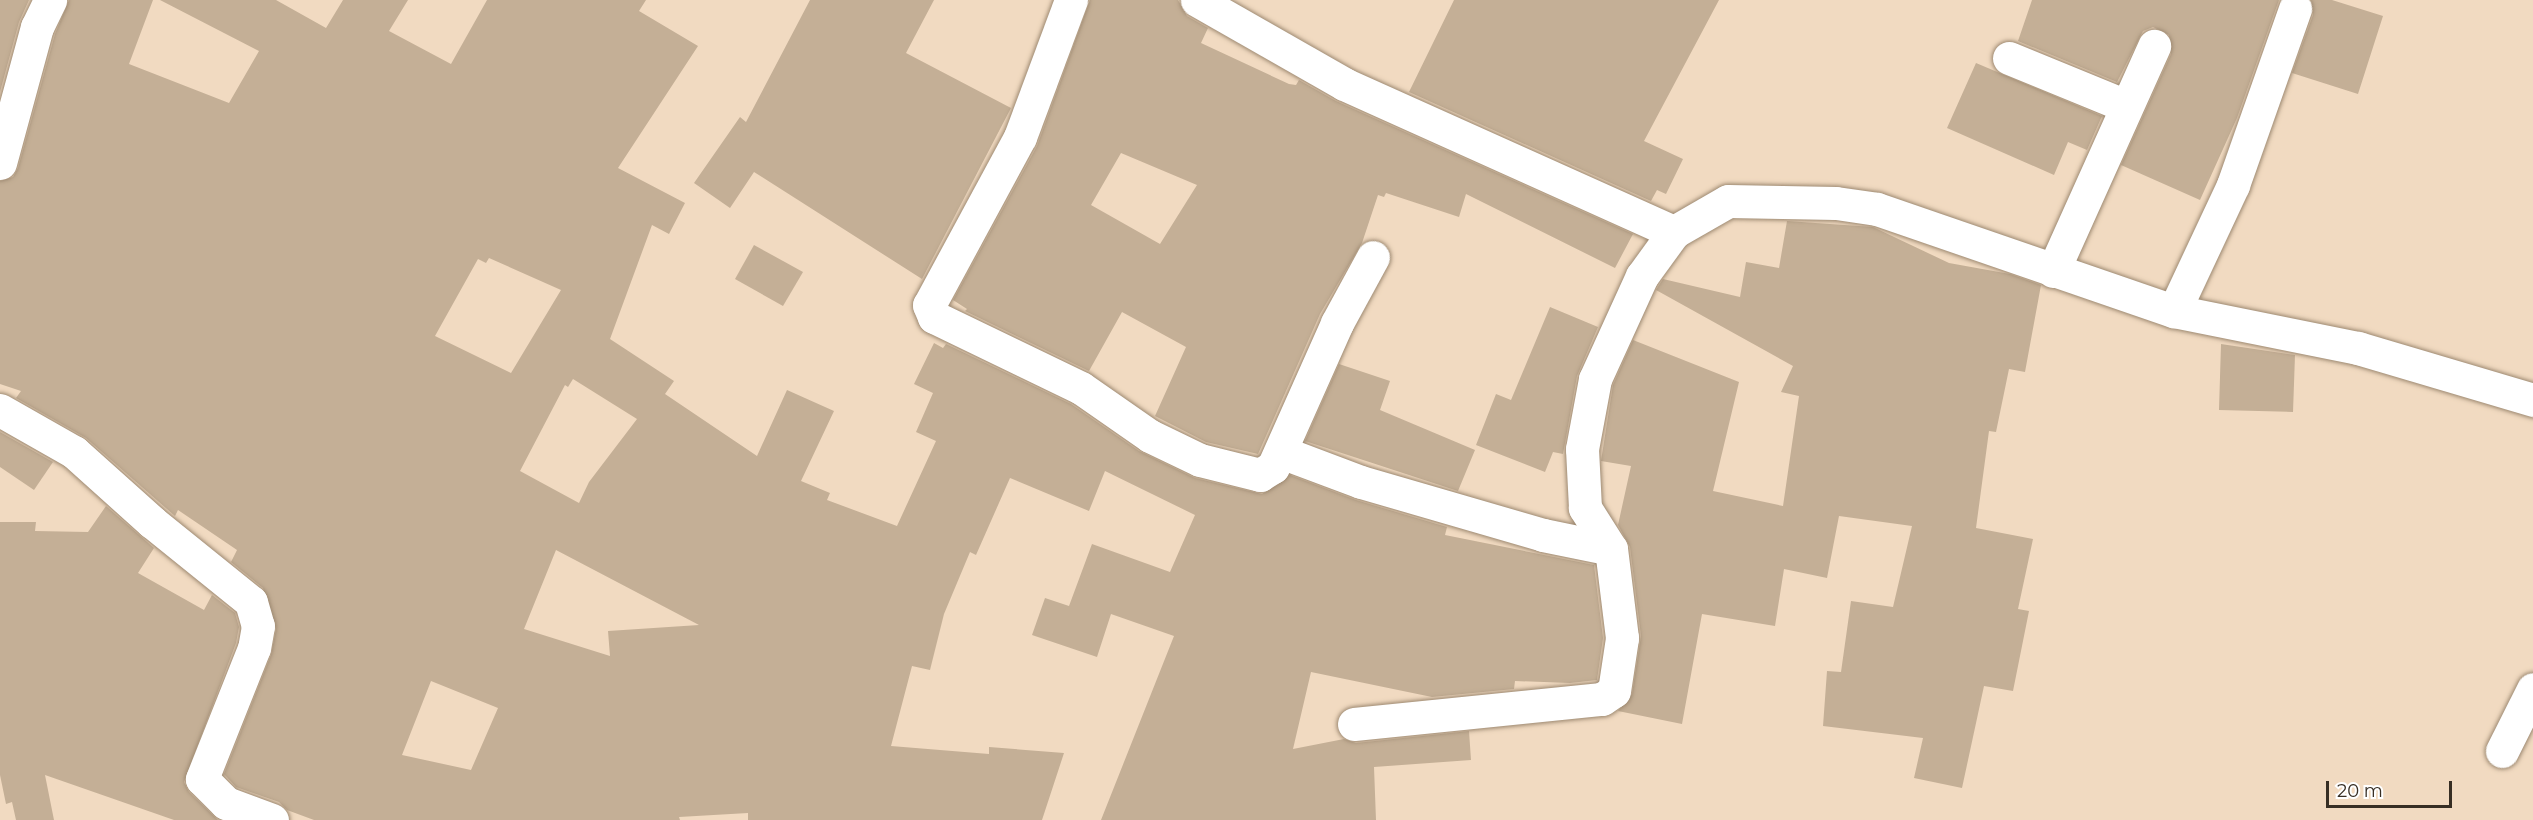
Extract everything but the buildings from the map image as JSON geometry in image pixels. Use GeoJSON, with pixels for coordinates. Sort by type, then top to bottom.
{"type":"FeatureCollection","features":[{"type":"Feature","properties":{"kind":"street"},"geometry":{"type":"LineString","coordinates":[[0,164],[37,27],[50,0]]}},
{"type":"Feature","properties":{"kind":"street"},"geometry":{"type":"LineString","coordinates":[[1071,0],[1020,137],[933,296],[930,312],[934,317],[1081,388],[1150,436],[1200,460],[1260,475],[1273,467],[1281,452],[1337,323],[1373,257]]}},
{"type":"Feature","properties":{"kind":"street"},"geometry":{"type":"LineString","coordinates":[[1197,0],[1344,84],[1674,232]]}},
{"type":"Feature","properties":{"kind":"street"},"geometry":{"type":"LineString","coordinates":[[2174,311],[2233,184],[2295,9]]}},
{"type":"Feature","properties":{"kind":"street"},"geometry":{"type":"LineString","coordinates":[[2053,271],[2154,46]]}},
{"type":"Feature","properties":{"kind":"street"},"geometry":{"type":"LineString","coordinates":[[2009,58],[2126,106]]}},
{"type":"Feature","properties":{"kind":"street"},"geometry":{"type":"LineString","coordinates":[[1353,724],[1602,699],[1614,691],[1620,671],[1622,638],[1611,549],[1585,508],[1582,449],[1593,390],[1642,276],[1674,232],[1728,201],[1836,203],[1877,209],[2174,311],[2348,346],[2533,400]]}},
{"type":"Feature","properties":{"kind":"street"},"geometry":{"type":"LineString","coordinates":[[0,410],[74,452],[152,522],[251,602],[258,626],[254,648],[202,778],[226,803],[272,820]]}},
{"type":"Feature","properties":{"kind":"street"},"geometry":{"type":"LineString","coordinates":[[1281,452],[1361,482],[1543,536],[1611,549]]}},
{"type":"Feature","properties":{"kind":"street"},"geometry":{"type":"LineString","coordinates":[[2502,751],[2533,689]]}}]}
